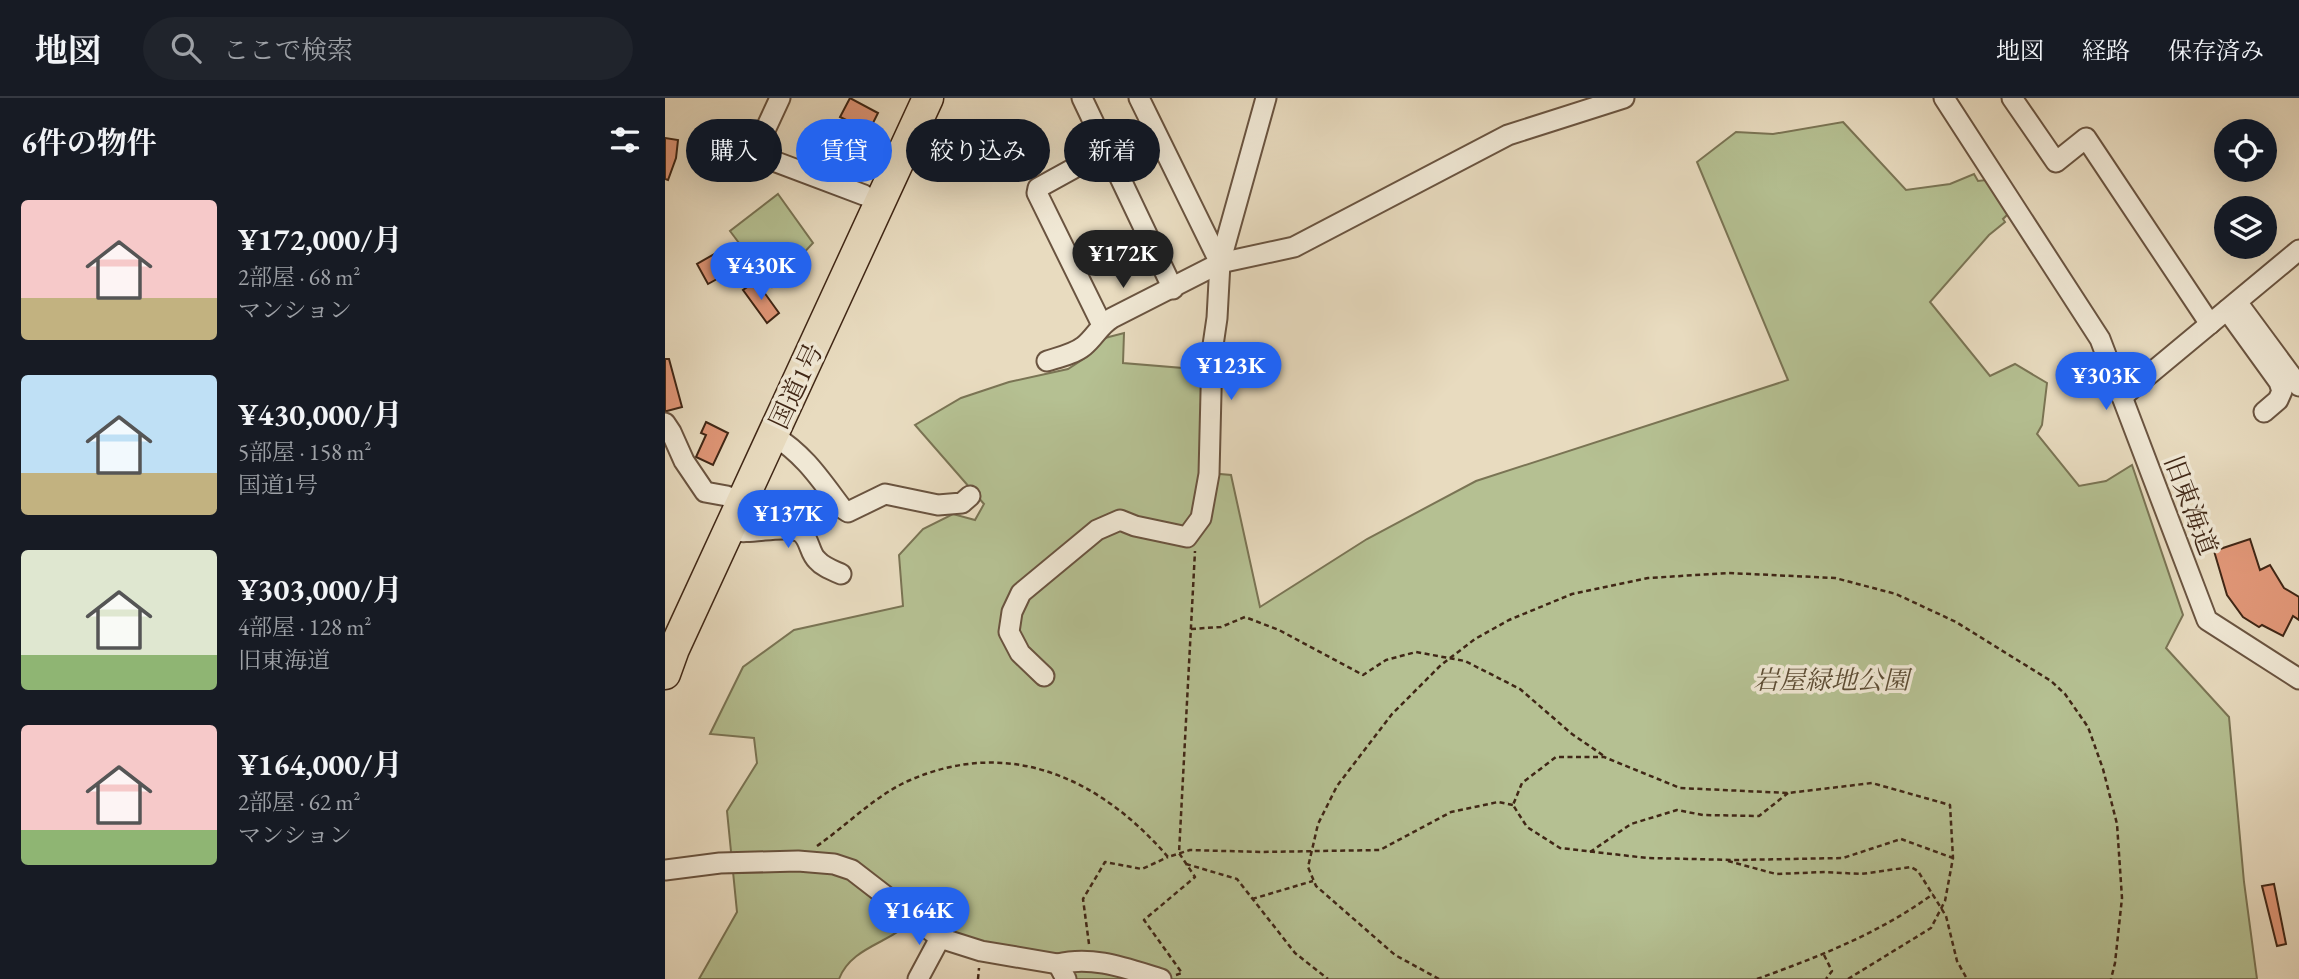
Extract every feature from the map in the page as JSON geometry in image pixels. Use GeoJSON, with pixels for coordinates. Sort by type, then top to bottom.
{"type":"FeatureCollection","features":[{"type":"Feature","properties":{"kind":"highway","name":"国道1号"},"geometry":{"type":"LineString","coordinates":[[665,633],[908,98]]}},
{"type":"Feature","properties":{"kind":"highway","name":"国道1号"},"geometry":{"type":"LineString","coordinates":[[665,674],[928,98]]}},
{"type":"Feature","properties":{"kind":"street"},"geometry":{"type":"LineString","coordinates":[[770,119],[780,98]]}},
{"type":"Feature","properties":{"kind":"street"},"geometry":{"type":"LineString","coordinates":[[1082,98],[1092,119]]}},
{"type":"Feature","properties":{"kind":"street"},"geometry":{"type":"LineString","coordinates":[[1139,98],[1220,264]]}},
{"type":"Feature","properties":{"kind":"street"},"geometry":{"type":"LineString","coordinates":[[1044,676],[1020,653],[1009,632],[1012,612],[1021,593],[1097,530],[1120,520],[1135,526],[1188,537],[1201,518],[1209,474],[1212,352],[1220,264],[1266,98]]}},
{"type":"Feature","properties":{"kind":"street"},"geometry":{"type":"LineString","coordinates":[[1047,360],[1070,354],[1084,346],[1102,324],[1220,264],[1294,247],[1508,135],[1624,98]]}},
{"type":"Feature","properties":{"kind":"street","name":"旧東海道"},"geometry":{"type":"LineString","coordinates":[[1944,98],[2100,339],[2207,620],[2299,679]]}},
{"type":"Feature","properties":{"kind":"street"},"geometry":{"type":"LineString","coordinates":[[2012,98],[2056,162],[2086,138],[2210,324]]}},
{"type":"Feature","properties":{"kind":"street"},"geometry":{"type":"LineString","coordinates":[[782,164],[864,195]]}},
{"type":"Feature","properties":{"kind":"street"},"geometry":{"type":"LineString","coordinates":[[1064,174],[1038,188],[1037,193],[1102,324]]}},
{"type":"Feature","properties":{"kind":"street"},"geometry":{"type":"LineString","coordinates":[[1122,182],[1173,289]]}},
{"type":"Feature","properties":{"kind":"street"},"geometry":{"type":"LineString","coordinates":[[2122,397],[2299,250]]}},
{"type":"Feature","properties":{"kind":"street"},"geometry":{"type":"LineString","coordinates":[[2232,306],[2299,386]]}},
{"type":"Feature","properties":{"kind":"street"},"geometry":{"type":"LineString","coordinates":[[2232,306],[2282,391],[2278,400],[2264,412]]}},
{"type":"Feature","properties":{"kind":"street"},"geometry":{"type":"LineString","coordinates":[[665,424],[684,461],[705,492],[727,496]]}},
{"type":"Feature","properties":{"kind":"street"},"geometry":{"type":"LineString","coordinates":[[773,435],[794,448],[842,509],[848,512],[885,494],[938,505],[961,503],[970,496]]}},
{"type":"Feature","properties":{"kind":"street"},"geometry":{"type":"LineString","coordinates":[[729,530],[743,534],[777,529],[798,531],[805,536],[815,559],[841,574]]}},
{"type":"Feature","properties":{"kind":"street"},"geometry":{"type":"LineString","coordinates":[[665,870],[720,863],[798,860],[834,864],[852,870],[940,938],[1062,972],[1070,961],[1086,961],[1121,967],[1160,979]]}},
{"type":"Feature","properties":{"kind":"street"},"geometry":{"type":"LineString","coordinates":[[918,979],[940,938]]}},
{"type":"Feature","properties":{"kind":"path"},"geometry":{"type":"LineString","coordinates":[[1160,979],[1182,973],[1144,920],[1195,877],[1179,853],[1196,523]]}},
{"type":"Feature","properties":{"kind":"path"},"geometry":{"type":"LineString","coordinates":[[1439,979],[1395,955],[1317,886],[1308,867],[1318,824],[1337,786],[1392,714],[1450,658],[1475,639],[1509,620],[1572,594],[1648,578],[1729,573],[1835,578],[1896,594],[1956,622],[2051,681],[2065,694],[2088,727],[2103,769],[2117,824],[2122,898],[2111,979]]}},
{"type":"Feature","properties":{"kind":"path"},"geometry":{"type":"LineString","coordinates":[[1191,629],[1221,627],[1245,617],[1279,630],[1363,675],[1385,660],[1416,652],[1465,661],[1520,689],[1604,757],[1680,788],[1788,793],[1872,783],[1950,805],[1953,858],[1945,901],[1931,928],[1848,979]]}},
{"type":"Feature","properties":{"kind":"path"},"geometry":{"type":"LineString","coordinates":[[1513,805],[1522,783],[1556,757],[1604,757]]}},
{"type":"Feature","properties":{"kind":"path"},"geometry":{"type":"LineString","coordinates":[[798,860],[871,804],[907,782],[951,767],[979,762],[1031,765],[1080,784],[1142,828],[1168,857]]}},
{"type":"Feature","properties":{"kind":"path"},"geometry":{"type":"LineString","coordinates":[[1590,852],[1631,824],[1678,810],[1703,815],[1759,816],[1788,793]]}},
{"type":"Feature","properties":{"kind":"path"},"geometry":{"type":"LineString","coordinates":[[1086,961],[1090,946],[1083,899],[1105,862],[1142,869],[1190,850],[1380,850],[1451,812],[1498,802],[1513,805],[1527,827],[1560,848],[1590,852],[1647,859],[1843,858],[1901,839],[1953,858]]}},
{"type":"Feature","properties":{"kind":"path"},"geometry":{"type":"LineString","coordinates":[[1722,860],[1776,874],[1861,874],[1911,867],[1918,870],[1946,916],[1957,961],[1967,979]]}},
{"type":"Feature","properties":{"kind":"path"},"geometry":{"type":"LineString","coordinates":[[1186,864],[1237,879],[1295,953],[1328,979]]}},
{"type":"Feature","properties":{"kind":"path"},"geometry":{"type":"LineString","coordinates":[[1252,899],[1314,880]]}},
{"type":"Feature","properties":{"kind":"path"},"geometry":{"type":"LineString","coordinates":[[1757,979],[1824,955],[1909,912],[1933,894]]}},
{"type":"Feature","properties":{"kind":"path"},"geometry":{"type":"LineString","coordinates":[[1824,955],[1832,971],[1826,979]]}},
{"type":"Feature","properties":{"kind":"path"},"geometry":{"type":"LineString","coordinates":[[1771,974],[1773,979]]}},
{"type":"Feature","properties":{"kind":"green space","name":"岩屋緑地公園"},"geometry":{"type":"Polygon","coordinates":[[[1843,122],[1906,190],[1950,184],[1974,174],[1978,181],[1986,180],[2008,214],[2003,219],[2005,222],[1989,235],[1930,302],[1990,376],[2015,364],[2047,383],[2042,425],[2037,434],[2079,486],[2106,481],[2132,465],[2183,615],[2166,648],[2229,717],[2244,882],[2257,979],[1066,979],[1057,964],[912,921],[862,952],[845,968],[839,979],[699,979],[737,912],[727,811],[757,763],[754,738],[710,734],[743,667],[794,630],[903,606],[899,555],[923,529],[953,514],[975,520],[984,504],[915,425],[961,398],[1009,382],[1068,369],[1088,356],[1105,338],[1124,333],[1123,363],[1207,370],[1209,473],[1231,475],[1260,607],[1367,539],[1476,481],[1788,380],[1697,162],[1736,132],[1773,134],[1843,122]]]}},
{"type":"Feature","properties":{"kind":"green space"},"geometry":{"type":"Polygon","coordinates":[[[778,194],[813,243],[772,287],[730,231],[778,194]]]}},
{"type":"Feature","properties":{"kind":"building"},"geometry":{"type":"Polygon","coordinates":[[[850,98],[878,113],[875,119],[840,117],[850,98]]]}},
{"type":"Feature","properties":{"kind":"building"},"geometry":{"type":"Polygon","coordinates":[[[665,138],[678,140],[676,158],[668,180],[665,179],[665,138]]]}},
{"type":"Feature","properties":{"kind":"building"},"geometry":{"type":"Polygon","coordinates":[[[723,249],[735,269],[708,284],[697,264],[723,249]]]}},
{"type":"Feature","properties":{"kind":"building"},"geometry":{"type":"Polygon","coordinates":[[[756,281],[779,313],[767,323],[743,290],[756,281]]]}},
{"type":"Feature","properties":{"kind":"building"},"geometry":{"type":"Polygon","coordinates":[[[665,359],[669,359],[682,407],[667,411],[665,411],[665,359]]]}},
{"type":"Feature","properties":{"kind":"building"},"geometry":{"type":"Polygon","coordinates":[[[706,422],[728,433],[713,465],[696,457],[706,435],[701,433],[706,422]]]}},
{"type":"Feature","properties":{"kind":"building"},"geometry":{"type":"Polygon","coordinates":[[[2250,539],[2260,570],[2270,565],[2284,588],[2299,597],[2299,620],[2293,616],[2283,636],[2262,625],[2259,627],[2243,617],[2227,595],[2214,551],[2250,539]]]}},
{"type":"Feature","properties":{"kind":"building"},"geometry":{"type":"Polygon","coordinates":[[[2274,884],[2286,944],[2277,946],[2262,886],[2274,884]]]}}]}
